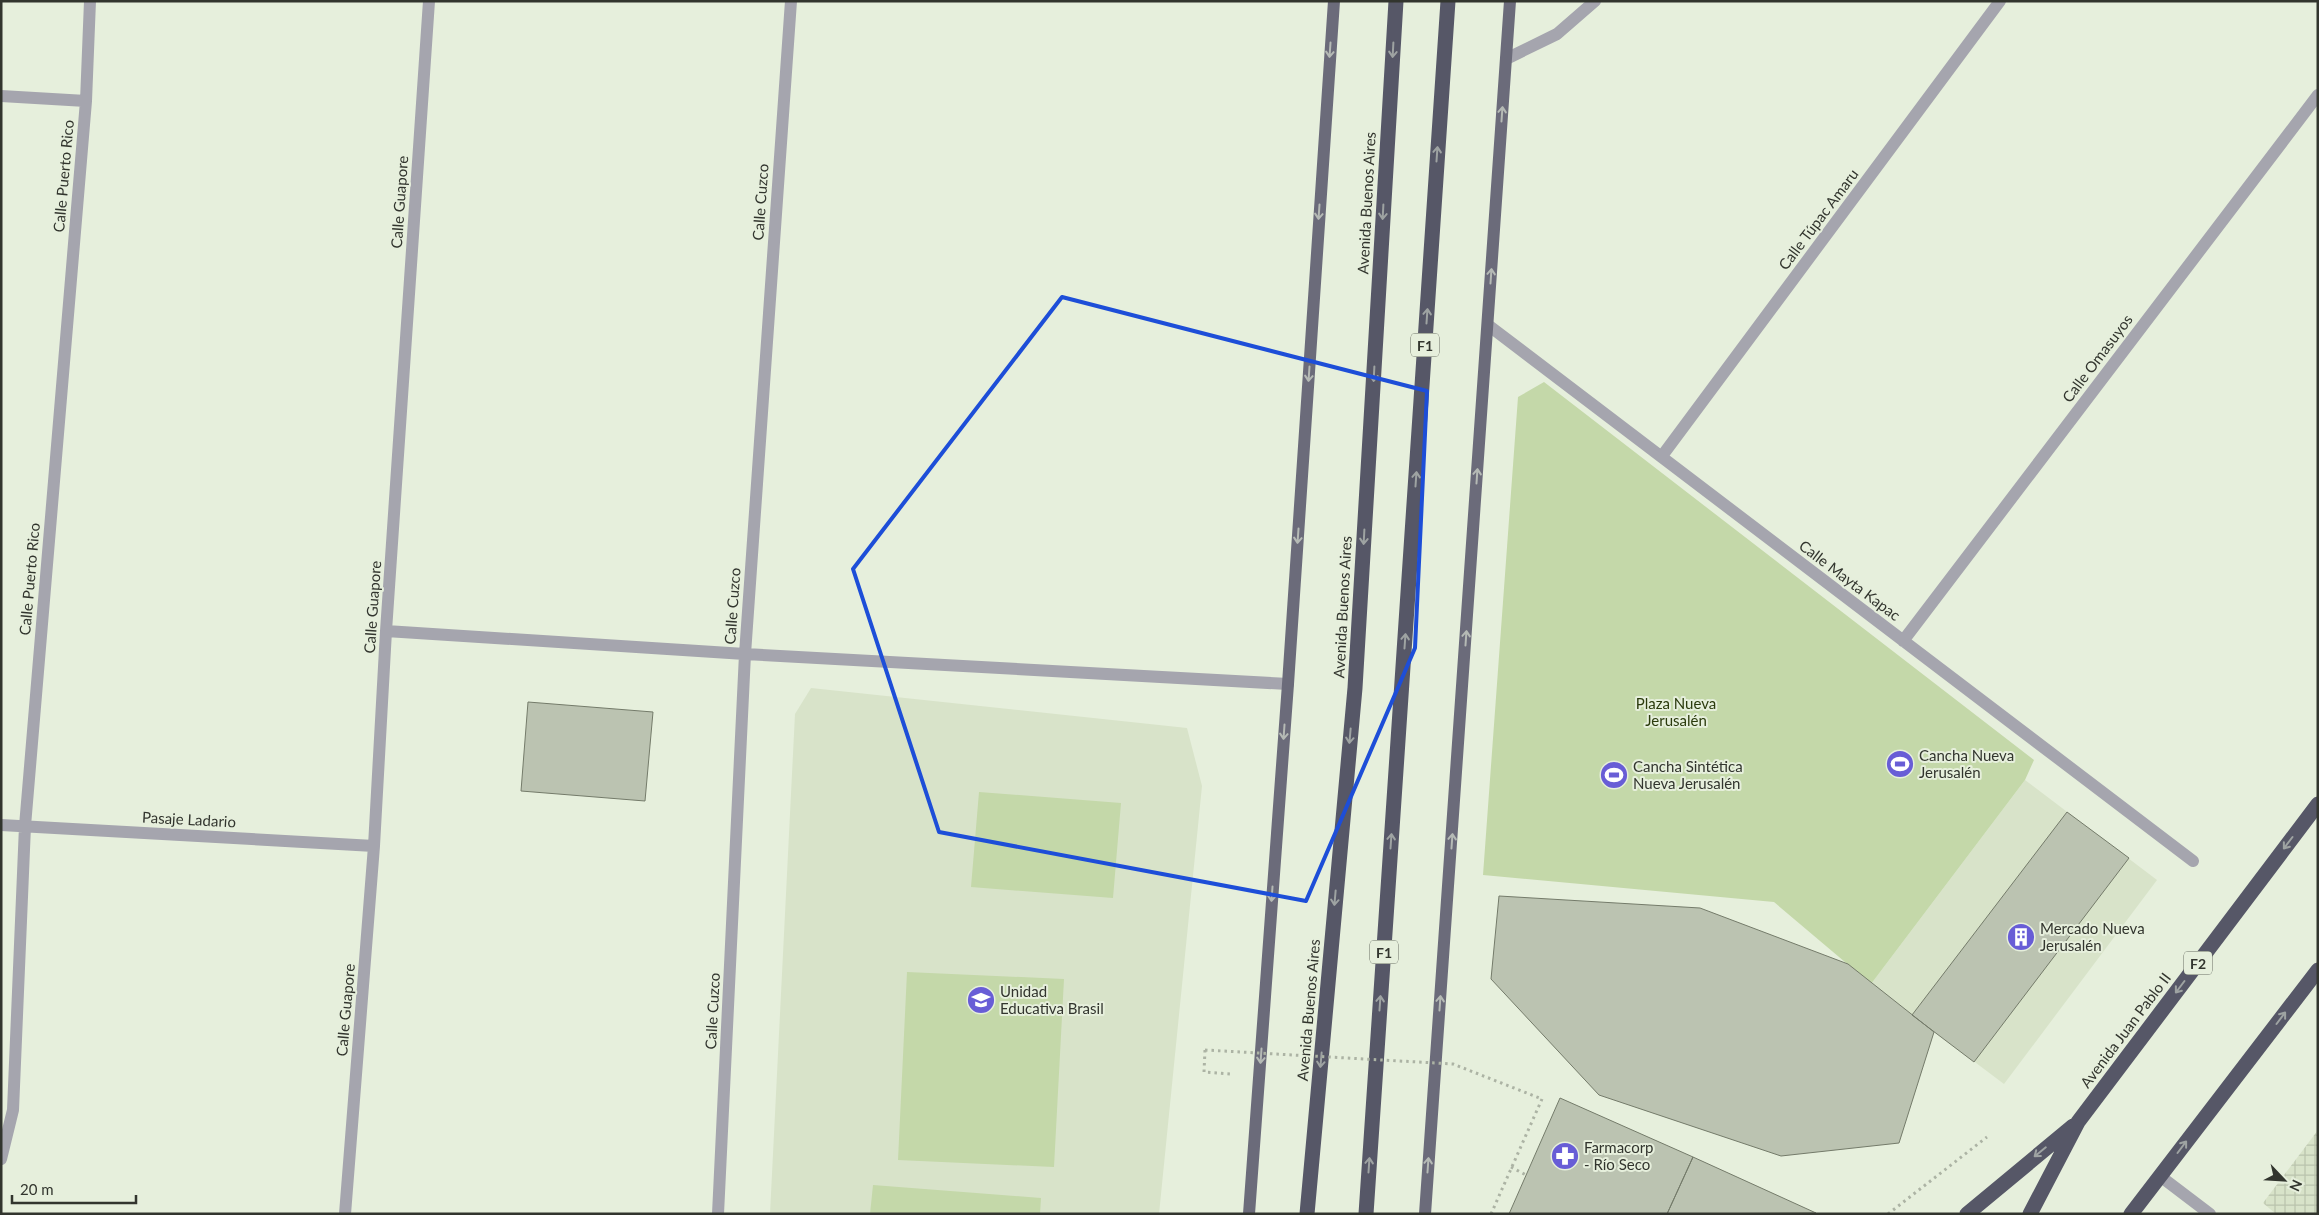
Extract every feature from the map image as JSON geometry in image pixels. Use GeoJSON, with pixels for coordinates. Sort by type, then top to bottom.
{"type":"FeatureCollection","features":[{"type":"Feature","properties":{"kind":"highway","name":"Avenida Buenos Aires"},"geometry":{"type":"LineString","coordinates":[[1307,1214],[1355,688],[1396,1]]}},
{"type":"Feature","properties":{"kind":"highway","name":"F1"},"geometry":{"type":"LineString","coordinates":[[1366,1214],[1448,1]]}},
{"type":"Feature","properties":{"kind":"highway","name":"Avenida Juan Pablo II"},"geometry":{"type":"LineString","coordinates":[[2030,1214],[2078,1122],[2318,804]]}},
{"type":"Feature","properties":{"kind":"highway"},"geometry":{"type":"LineString","coordinates":[[2131,1214],[2318,970]]}},
{"type":"Feature","properties":{"kind":"highway"},"geometry":{"type":"LineString","coordinates":[[1967,1214],[2078,1122]]}},
{"type":"Feature","properties":{"kind":"main road"},"geometry":{"type":"LineString","coordinates":[[1249,1214],[1288,684],[1334,1]]}},
{"type":"Feature","properties":{"kind":"main road"},"geometry":{"type":"LineString","coordinates":[[1424,1214],[1510,1]]}},
{"type":"Feature","properties":{"kind":"street","name":"Calle Puerto Rico"},"geometry":{"type":"LineString","coordinates":[[1,1159],[13,1110],[25,826],[86,101],[90,1]]}},
{"type":"Feature","properties":{"kind":"street","name":"Calle Guapore"},"geometry":{"type":"LineString","coordinates":[[345,1214],[374,846],[386,631],[429,1]]}},
{"type":"Feature","properties":{"kind":"street","name":"Calle Cuzco"},"geometry":{"type":"LineString","coordinates":[[718,1214],[745,654],[790,1]]}},
{"type":"Feature","properties":{"kind":"street"},"geometry":{"type":"LineString","coordinates":[[1506,59],[1557,34],[1594,1]]}},
{"type":"Feature","properties":{"kind":"street","name":"Calle Túpac Amaru"},"geometry":{"type":"LineString","coordinates":[[1662,456],[2000,1]]}},
{"type":"Feature","properties":{"kind":"street","name":"Calle Omasuyos"},"geometry":{"type":"LineString","coordinates":[[1903,641],[2318,95]]}},
{"type":"Feature","properties":{"kind":"street"},"geometry":{"type":"LineString","coordinates":[[1,96],[86,101]]}},
{"type":"Feature","properties":{"kind":"street","name":"Calle Mayta Kapac"},"geometry":{"type":"LineString","coordinates":[[1488,325],[2193,861]]}},
{"type":"Feature","properties":{"kind":"street"},"geometry":{"type":"LineString","coordinates":[[386,631],[745,654],[1288,684]]}},
{"type":"Feature","properties":{"kind":"street","name":"Pasaje Ladario"},"geometry":{"type":"LineString","coordinates":[[1,825],[374,846]]}},
{"type":"Feature","properties":{"kind":"street"},"geometry":{"type":"LineString","coordinates":[[2160,1176],[2210,1214]]}},
{"type":"Feature","properties":{"kind":"path"},"geometry":{"type":"LineString","coordinates":[[1204,1072],[1206,1050],[1453,1064],[1542,1099],[1490,1214]]}},
{"type":"Feature","properties":{"kind":"path"},"geometry":{"type":"LineString","coordinates":[[1888,1214],[1987,1137]]}},
{"type":"Feature","properties":{"kind":"path"},"geometry":{"type":"LineString","coordinates":[[1511,1167],[1526,1175]]}},
{"type":"Feature","properties":{"kind":"highlighted area"},"geometry":{"type":"Polygon","coordinates":[[[1062,297],[1427,391],[1415,648],[1306,901],[939,832],[853,569],[1062,297]]]}},
{"type":"Feature","properties":{"kind":"shaded area","name":"Unidad Educativa Brasil"},"geometry":{"type":"Polygon","coordinates":[[[811,688],[1187,728],[1202,786],[1159,1214],[770,1214],[795,714],[811,688]]]}},
{"type":"Feature","properties":{"kind":"shaded area","name":"Mercado Nueva Jerusalén"},"geometry":{"type":"Polygon","coordinates":[[[2025,780],[2157,880],[2004,1084],[1871,984],[2025,780]]]}},
{"type":"Feature","properties":{"kind":"shaded area"},"geometry":{"type":"Polygon","coordinates":[[[2318,1130],[2318,1214],[2276,1214],[2263,1203],[2318,1130]]]}},
{"type":"Feature","properties":{"kind":"green space","name":"Plaza Nueva Jerusalén"},"geometry":{"type":"Polygon","coordinates":[[[1544,382],[2034,760],[2025,780],[1871,984],[1774,902],[1483,875],[1518,397],[1544,382]]]}},
{"type":"Feature","properties":{"kind":"green space"},"geometry":{"type":"Polygon","coordinates":[[[979,792],[1121,803],[1113,898],[971,887],[979,792]]]}},
{"type":"Feature","properties":{"kind":"green space"},"geometry":{"type":"Polygon","coordinates":[[[907,972],[1064,979],[1054,1167],[898,1160],[907,972]]]}},
{"type":"Feature","properties":{"kind":"green space"},"geometry":{"type":"Polygon","coordinates":[[[873,1185],[1041,1198],[1040,1214],[870,1214],[873,1185]]]}},
{"type":"Feature","properties":{"kind":"building"},"geometry":{"type":"Polygon","coordinates":[[[528,702],[653,712],[645,801],[521,791],[528,702]]]}},
{"type":"Feature","properties":{"kind":"building","name":"Mercado Nueva Jerusalén"},"geometry":{"type":"Polygon","coordinates":[[[2067,812],[2129,858],[1974,1062],[1912,1015],[2067,812]]]}},
{"type":"Feature","properties":{"kind":"building"},"geometry":{"type":"Polygon","coordinates":[[[1499,896],[1700,908],[1848,964],[1934,1032],[1899,1143],[1781,1156],[1599,1095],[1491,979],[1499,896]]]}},
{"type":"Feature","properties":{"kind":"building"},"geometry":{"type":"Polygon","coordinates":[[[1560,1098],[1693,1157],[1667,1214],[1509,1214],[1560,1098]]]}},
{"type":"Feature","properties":{"kind":"building"},"geometry":{"type":"Polygon","coordinates":[[[1693,1157],[1816,1213],[1667,1214],[1693,1157]]]}},
{"type":"Feature","properties":{"kind":"place","name":"Cancha Nueva Jerusalén"},"geometry":{"type":"Point","coordinates":[1900,764]}},
{"type":"Feature","properties":{"kind":"place","name":"Cancha Sintética Nueva Jerusalén"},"geometry":{"type":"Point","coordinates":[1614,775]}},
{"type":"Feature","properties":{"kind":"place","name":"Mercado Nueva Jerusalén"},"geometry":{"type":"Point","coordinates":[2021,937]}},
{"type":"Feature","properties":{"kind":"place","name":"Unidad Educativa Brasil"},"geometry":{"type":"Point","coordinates":[981,1000]}},
{"type":"Feature","properties":{"kind":"place","name":"Farmacorp - Río Seco"},"geometry":{"type":"Point","coordinates":[1565,1156]}}]}
